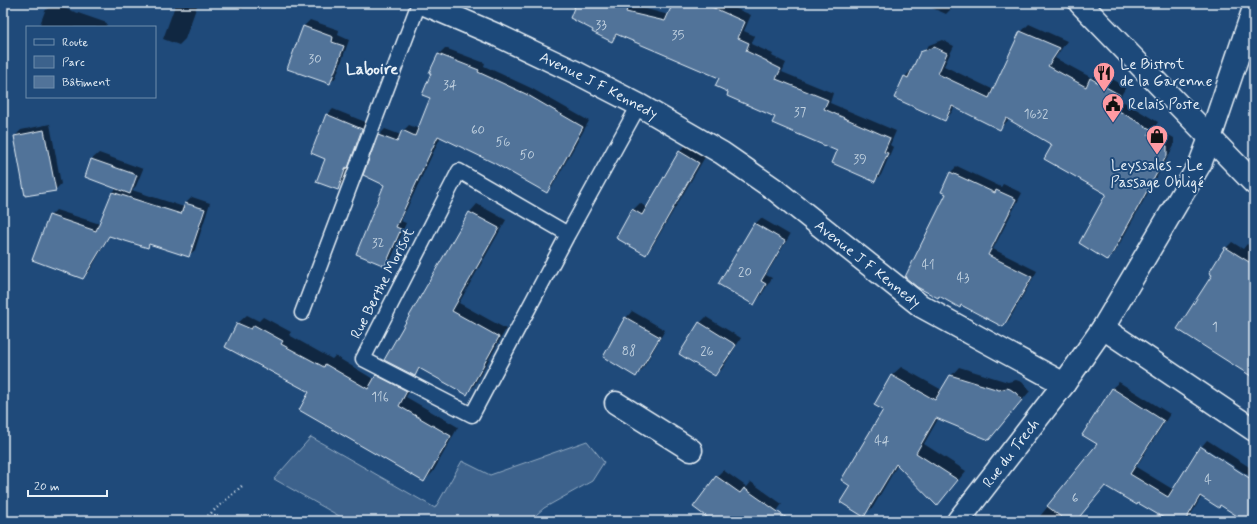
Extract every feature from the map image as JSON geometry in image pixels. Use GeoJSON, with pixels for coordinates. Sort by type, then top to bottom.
{"type":"FeatureCollection","features":[{"type":"Feature","properties":{"kind":"street","name":"Avenue J F Kennedy"},"geometry":{"type":"LineString","coordinates":[[422,3],[499,36],[570,69],[639,105],[722,153],[762,180],[921,306],[1064,384]]}},
{"type":"Feature","properties":{"kind":"street"},"geometry":{"type":"LineString","coordinates":[[1080,3],[1254,183]]}},
{"type":"Feature","properties":{"kind":"street"},"geometry":{"type":"LineString","coordinates":[[1064,384],[1103,328],[1200,164],[1254,10]]}},
{"type":"Feature","properties":{"kind":"street"},"geometry":{"type":"LineString","coordinates":[[1103,328],[1254,430]]}},
{"type":"Feature","properties":{"kind":"street","name":"Rue du Trech"},"geometry":{"type":"LineString","coordinates":[[958,521],[1064,384]]}},
{"type":"Feature","properties":{"kind":"street"},"geometry":{"type":"LineString","coordinates":[[616,403],[691,450]]}},
{"type":"Feature","properties":{"kind":"lane"},"geometry":{"type":"LineString","coordinates":[[302,313],[419,3]]}},
{"type":"Feature","properties":{"kind":"lane","name":"Rue Berthe Morisot"},"geometry":{"type":"LineString","coordinates":[[568,234],[458,171],[363,359],[472,416],[568,234],[639,105]]}},
{"type":"Feature","properties":{"kind":"path"},"geometry":{"type":"LineString","coordinates":[[202,521],[243,485]]}},
{"type":"Feature","properties":{"kind":"green space"},"geometry":{"type":"Polygon","coordinates":[[[311,437],[435,508],[462,461],[490,475],[587,441],[604,462],[592,481],[544,508],[529,521],[348,521],[274,479],[311,437]]]}},
{"type":"Feature","properties":{"kind":"building"},"geometry":{"type":"Polygon","coordinates":[[[576,3],[629,3],[626,12],[665,21],[673,3],[703,3],[745,22],[738,38],[749,43],[746,51],[781,69],[776,79],[828,100],[824,109],[890,138],[884,152],[888,153],[875,182],[832,163],[837,151],[772,123],[775,117],[727,96],[728,92],[715,86],[719,78],[616,34],[612,42],[592,32],[593,30],[570,18],[576,3]]]}},
{"type":"Feature","properties":{"kind":"building"},"geometry":{"type":"Polygon","coordinates":[[[303,26],[333,37],[332,42],[344,46],[330,84],[287,69],[303,26]]]}},
{"type":"Feature","properties":{"kind":"building"},"geometry":{"type":"Polygon","coordinates":[[[1020,31],[1060,48],[1048,66],[1086,87],[1090,78],[1120,95],[1112,107],[1152,130],[1148,135],[1167,146],[1167,155],[1108,261],[1079,243],[1106,194],[1044,159],[1052,145],[1006,118],[1000,130],[952,106],[945,121],[894,98],[904,76],[908,78],[920,52],[934,47],[947,53],[938,74],[989,98],[1020,31]]]}},
{"type":"Feature","properties":{"kind":"building"},"geometry":{"type":"Polygon","coordinates":[[[438,54],[479,70],[478,72],[526,94],[583,127],[547,193],[494,163],[438,136],[396,227],[401,229],[385,266],[356,254],[384,185],[363,175],[378,135],[397,142],[402,130],[415,136],[430,98],[422,95],[431,73],[429,73],[438,54]]]}},
{"type":"Feature","properties":{"kind":"building"},"geometry":{"type":"Polygon","coordinates":[[[326,114],[362,129],[348,168],[346,167],[338,190],[316,182],[325,159],[311,153],[326,114]]]}},
{"type":"Feature","properties":{"kind":"building"},"geometry":{"type":"Polygon","coordinates":[[[44,130],[56,191],[25,196],[14,136],[44,130]]]}},
{"type":"Feature","properties":{"kind":"building"},"geometry":{"type":"Polygon","coordinates":[[[679,151],[699,163],[646,255],[616,238],[632,209],[642,215],[679,151]]]}},
{"type":"Feature","properties":{"kind":"building"},"geometry":{"type":"Polygon","coordinates":[[[91,159],[137,175],[130,194],[85,177],[91,159]]]}},
{"type":"Feature","properties":{"kind":"building"},"geometry":{"type":"Polygon","coordinates":[[[950,172],[995,193],[996,190],[1016,199],[988,255],[1032,277],[1003,327],[961,305],[960,308],[939,296],[938,298],[917,287],[905,277],[946,194],[941,192],[950,172]]]}},
{"type":"Feature","properties":{"kind":"building"},"geometry":{"type":"Polygon","coordinates":[[[112,192],[181,214],[185,203],[205,209],[189,257],[149,244],[148,248],[109,236],[83,279],[32,260],[49,215],[96,231],[112,192]]]}},
{"type":"Feature","properties":{"kind":"building"},"geometry":{"type":"Polygon","coordinates":[[[469,212],[499,228],[452,311],[499,337],[467,395],[419,368],[415,376],[384,360],[469,212]]]}},
{"type":"Feature","properties":{"kind":"building"},"geometry":{"type":"Polygon","coordinates":[[[754,223],[785,241],[761,281],[766,284],[754,305],[718,284],[754,223]]]}},
{"type":"Feature","properties":{"kind":"building"},"geometry":{"type":"Polygon","coordinates":[[[1225,247],[1254,265],[1254,378],[1177,329],[1212,275],[1209,273],[1225,247]]]}},
{"type":"Feature","properties":{"kind":"building"},"geometry":{"type":"Polygon","coordinates":[[[625,317],[660,337],[636,377],[603,357],[625,317]]]}},
{"type":"Feature","properties":{"kind":"building"},"geometry":{"type":"Polygon","coordinates":[[[699,322],[736,345],[715,376],[679,354],[699,322]]]}},
{"type":"Feature","properties":{"kind":"building"},"geometry":{"type":"Polygon","coordinates":[[[237,323],[251,329],[254,325],[283,341],[281,344],[324,367],[325,364],[368,389],[376,375],[407,391],[399,406],[451,436],[424,482],[299,410],[309,392],[225,347],[237,323]]]}},
{"type":"Feature","properties":{"kind":"building"},"geometry":{"type":"Polygon","coordinates":[[[891,375],[935,400],[950,375],[999,390],[1007,388],[1010,389],[1022,400],[989,440],[936,418],[916,453],[958,480],[937,506],[896,464],[864,517],[840,502],[850,486],[841,480],[883,410],[874,405],[891,375]]]}},
{"type":"Feature","properties":{"kind":"building"},"geometry":{"type":"Polygon","coordinates":[[[1112,388],[1164,421],[1130,474],[1168,497],[1200,446],[1254,481],[1254,521],[1245,521],[1220,505],[1219,508],[1200,496],[1185,521],[1169,521],[1138,503],[1137,505],[1105,486],[1076,521],[1066,521],[1047,506],[1097,444],[1082,435],[1112,388]]]}},
{"type":"Feature","properties":{"kind":"building"},"geometry":{"type":"Polygon","coordinates":[[[716,476],[740,493],[744,488],[791,521],[712,521],[693,507],[716,476]]]}},
{"type":"Feature","properties":{"kind":"place","name":"Le Bistrot de la Garenne"},"geometry":{"type":"Point","coordinates":[1104,92]}},
{"type":"Feature","properties":{"kind":"place","name":"Relais Poste"},"geometry":{"type":"Point","coordinates":[1113,124]}},
{"type":"Feature","properties":{"kind":"place","name":"Leyssales - Le Passage Obligé"},"geometry":{"type":"Point","coordinates":[1157,156]}},
{"type":"Feature","properties":{"kind":"district","name":"Laboire"},"geometry":{"type":"Point","coordinates":[372,68]}}]}
